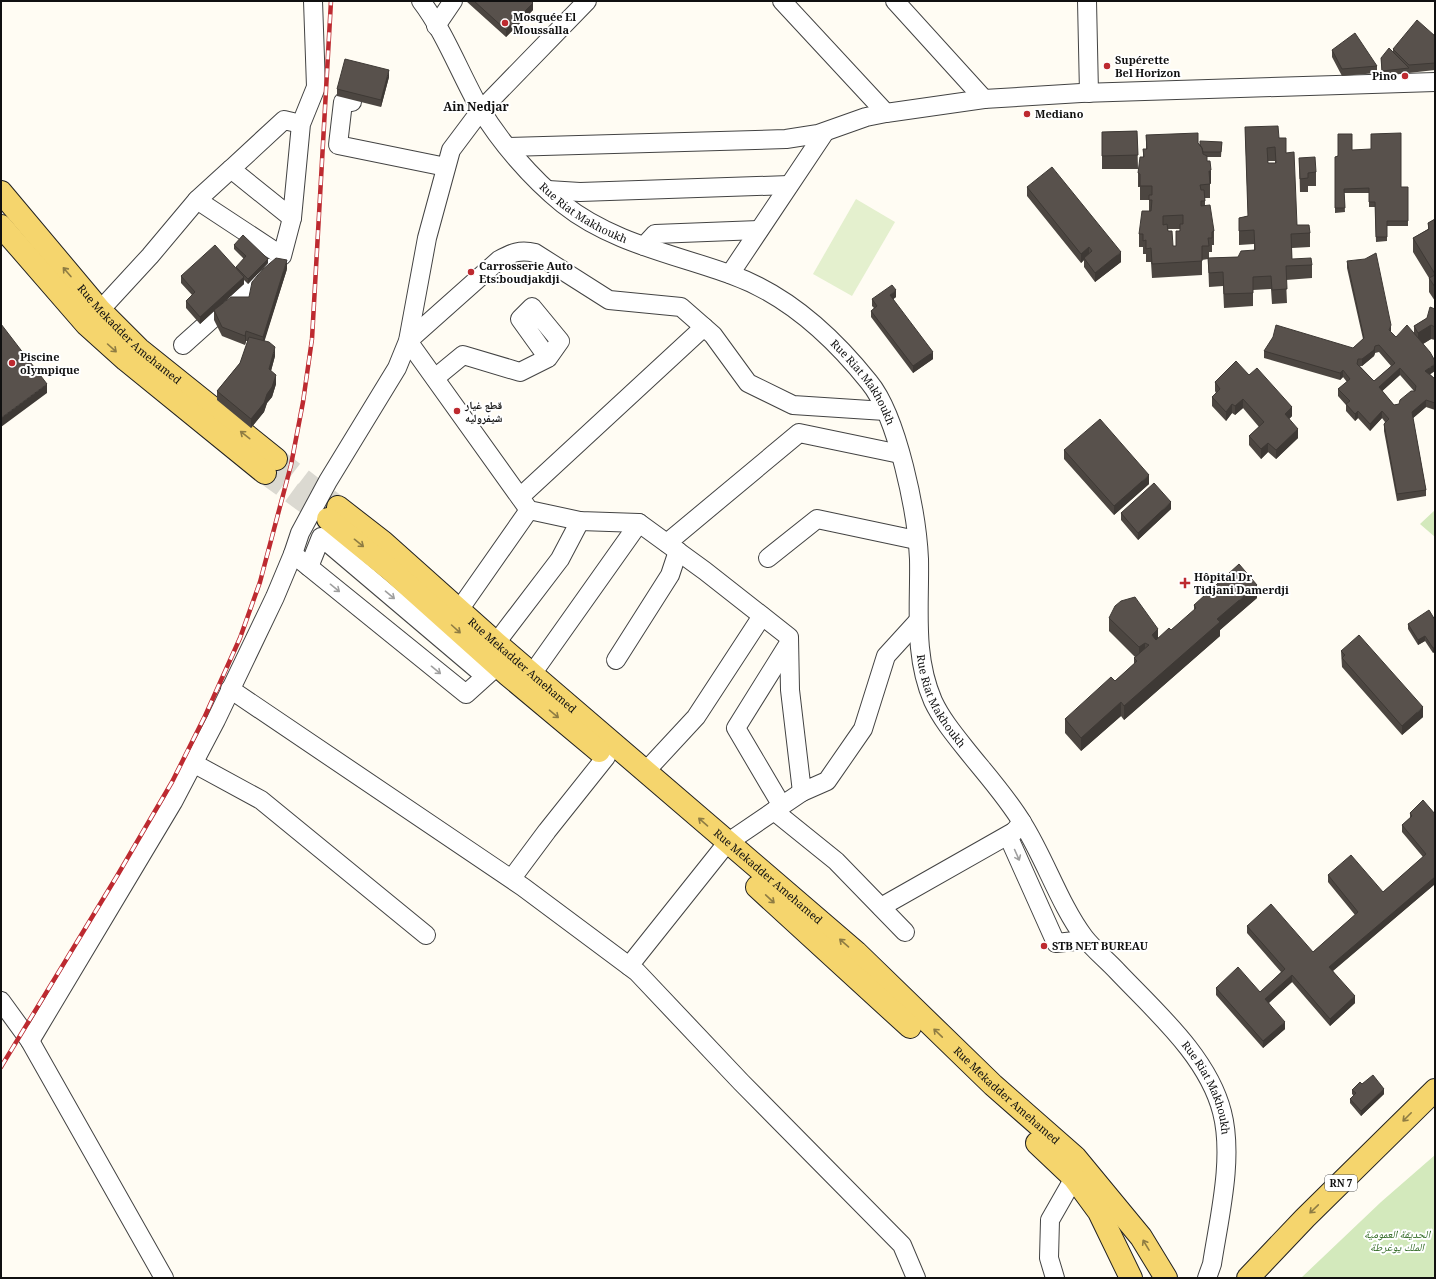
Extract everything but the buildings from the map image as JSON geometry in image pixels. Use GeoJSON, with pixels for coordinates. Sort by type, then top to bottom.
{"type":"FeatureCollection","features":[{"type":"Feature","properties":{"kind":"main road","name":"Rue Mekadder Amehamed"},"geometry":{"type":"LineString","coordinates":[[1,192],[126,360],[271,466]]}},
{"type":"Feature","properties":{"kind":"main road","name":"Rue Mekadder Amehamed"},"geometry":{"type":"LineString","coordinates":[[1,226],[93,317]]}},
{"type":"Feature","properties":{"kind":"main road","name":"Rue Mekadder Amehamed"},"geometry":{"type":"LineString","coordinates":[[1131,1278],[1099,1212],[1074,1178],[754,884],[722,848],[645,772],[496,643],[383,542],[333,513],[491,671],[606,758],[722,848],[856,952],[993,1085],[1075,1157],[1141,1237],[1166,1278]]}},
{"type":"Feature","properties":{"kind":"main road","name":"RN 7"},"geometry":{"type":"LineString","coordinates":[[1248,1278],[1305,1218],[1435,1090]]}},
{"type":"Feature","properties":{"kind":"main road","name":"RN 7"},"geometry":{"type":"LineString","coordinates":[[1264,1278],[1352,1194],[1435,1109]]}},
{"type":"Feature","properties":{"kind":"street"},"geometry":{"type":"LineString","coordinates":[[183,345],[282,256],[292,218],[301,124],[316,87],[313,1]]}},
{"type":"Feature","properties":{"kind":"street","name":"Rue Riat Makhoukh"},"geometry":{"type":"LineString","coordinates":[[421,1],[481,110],[508,147],[564,205],[596,226],[644,246],[730,274],[777,296],[818,327],[874,388],[896,435],[910,491],[919,555],[917,622],[922,666],[933,702],[1019,826],[1056,886],[1084,938],[1182,1040],[1206,1072],[1222,1113],[1226,1146],[1225,1173],[1212,1264],[1207,1278]]}},
{"type":"Feature","properties":{"kind":"street"},"geometry":{"type":"LineString","coordinates":[[436,26],[453,1]]}},
{"type":"Feature","properties":{"kind":"street"},"geometry":{"type":"LineString","coordinates":[[30,1041],[140,859],[193,763],[294,554],[300,533],[328,481],[397,368],[408,341],[427,238],[451,150],[481,110],[586,1]]}},
{"type":"Feature","properties":{"kind":"street"},"geometry":{"type":"LineString","coordinates":[[782,1],[886,112]]}},
{"type":"Feature","properties":{"kind":"street"},"geometry":{"type":"LineString","coordinates":[[895,1],[984,99]]}},
{"type":"Feature","properties":{"kind":"street"},"geometry":{"type":"LineString","coordinates":[[1087,1],[1089,93]]}},
{"type":"Feature","properties":{"kind":"street"},"geometry":{"type":"LineString","coordinates":[[508,147],[786,139],[825,132],[866,117],[886,112],[984,99],[1089,93],[1435,82]]}},
{"type":"Feature","properties":{"kind":"street"},"geometry":{"type":"LineString","coordinates":[[352,102],[343,102],[338,145],[446,167]]}},
{"type":"Feature","properties":{"kind":"street"},"geometry":{"type":"LineString","coordinates":[[93,317],[150,256],[197,200],[284,120],[301,124]]}},
{"type":"Feature","properties":{"kind":"street"},"geometry":{"type":"LineString","coordinates":[[730,274],[825,132]]}},
{"type":"Feature","properties":{"kind":"street"},"geometry":{"type":"LineString","coordinates":[[232,169],[292,218]]}},
{"type":"Feature","properties":{"kind":"street"},"geometry":{"type":"LineString","coordinates":[[548,190],[580,192],[789,185]]}},
{"type":"Feature","properties":{"kind":"street"},"geometry":{"type":"LineString","coordinates":[[197,200],[282,256]]}},
{"type":"Feature","properties":{"kind":"street"},"geometry":{"type":"LineString","coordinates":[[644,246],[655,234],[759,230]]}},
{"type":"Feature","properties":{"kind":"street"},"geometry":{"type":"LineString","coordinates":[[408,341],[499,260],[515,251],[535,253],[609,300],[681,307],[713,335],[748,383],[793,405],[884,411]]}},
{"type":"Feature","properties":{"kind":"street"},"geometry":{"type":"LineString","coordinates":[[459,610],[525,503],[704,327]]}},
{"type":"Feature","properties":{"kind":"street"},"geometry":{"type":"LineString","coordinates":[[408,341],[525,503],[580,521],[639,524],[672,547],[789,637],[790,690],[802,792]]}},
{"type":"Feature","properties":{"kind":"street"},"geometry":{"type":"LineString","coordinates":[[435,378],[463,355],[520,372],[548,358]]}},
{"type":"Feature","properties":{"kind":"street"},"geometry":{"type":"LineString","coordinates":[[616,660],[670,575],[672,547],[800,433],[900,454]]}},
{"type":"Feature","properties":{"kind":"street"},"geometry":{"type":"LineString","coordinates":[[768,558],[817,518],[916,540]]}},
{"type":"Feature","properties":{"kind":"street"},"geometry":{"type":"LineString","coordinates":[[496,643],[560,559],[580,521]]}},
{"type":"Feature","properties":{"kind":"street"},"geometry":{"type":"LineString","coordinates":[[532,674],[639,524]]}},
{"type":"Feature","properties":{"kind":"street"},"geometry":{"type":"LineString","coordinates":[[294,554],[309,567],[466,694],[491,671],[321,537],[309,567]]}},
{"type":"Feature","properties":{"kind":"street"},"geometry":{"type":"LineString","coordinates":[[645,772],[696,717],[762,616]]}},
{"type":"Feature","properties":{"kind":"street"},"geometry":{"type":"LineString","coordinates":[[629,966],[722,848],[802,792],[827,781],[863,730],[886,656],[917,622]]}},
{"type":"Feature","properties":{"kind":"street"},"geometry":{"type":"LineString","coordinates":[[789,643],[736,728],[778,808],[836,860],[905,932]]}},
{"type":"Feature","properties":{"kind":"street"},"geometry":{"type":"LineString","coordinates":[[230,689],[512,878],[637,972],[741,1082],[902,1245],[916,1278]]}},
{"type":"Feature","properties":{"kind":"street"},"geometry":{"type":"LineString","coordinates":[[512,878],[547,831],[606,758]]}},
{"type":"Feature","properties":{"kind":"street"},"geometry":{"type":"LineString","coordinates":[[193,763],[261,800],[426,935]]}},
{"type":"Feature","properties":{"kind":"street"},"geometry":{"type":"LineString","coordinates":[[1019,826],[1009,838],[1056,943],[1075,941],[1084,938]]}},
{"type":"Feature","properties":{"kind":"street"},"geometry":{"type":"LineString","coordinates":[[881,907],[1019,826]]}},
{"type":"Feature","properties":{"kind":"street"},"geometry":{"type":"LineString","coordinates":[[1035,897],[1056,886]]}},
{"type":"Feature","properties":{"kind":"street"},"geometry":{"type":"LineString","coordinates":[[1,1001],[30,1041],[164,1278]]}},
{"type":"Feature","properties":{"kind":"street"},"geometry":{"type":"LineString","coordinates":[[1055,1278],[1049,1258],[1050,1220],[1074,1178]]}},
{"type":"Feature","properties":{"kind":"green space"},"geometry":{"type":"Polygon","coordinates":[[[856,199],[895,222],[852,296],[813,274],[856,199]]]}},
{"type":"Feature","properties":{"kind":"green space"},"geometry":{"type":"Polygon","coordinates":[[[1435,510],[1435,537],[1420,524],[1435,510]]]}},
{"type":"Feature","properties":{"kind":"green space","name":"الحديقة العمومية الملك يوغرطة"},"geometry":{"type":"Polygon","coordinates":[[[1435,1155],[1435,1278],[1301,1278],[1381,1202],[1435,1155]]]}},
{"type":"Feature","properties":{"kind":"tunnel"},"geometry":{"type":"LineString","coordinates":[[276,459],[338,507]]}},
{"type":"Feature","properties":{"kind":"tunnel"},"geometry":{"type":"LineString","coordinates":[[265,473],[328,519]]}},
{"type":"Feature","properties":{"kind":"railway"},"geometry":{"type":"LineString","coordinates":[[1,1067],[117,876],[172,782],[205,716],[240,638],[260,582],[291,465],[303,402],[312,339],[331,1]]}},
{"type":"Feature","properties":{"kind":"place","name":"Mosquée El Moussalla"},"geometry":{"type":"Point","coordinates":[505,23]}},
{"type":"Feature","properties":{"kind":"place","name":"Supérette Bel Horizon"},"geometry":{"type":"Point","coordinates":[1107,66]}},
{"type":"Feature","properties":{"kind":"place","name":"Pino"},"geometry":{"type":"Point","coordinates":[1405,76]}},
{"type":"Feature","properties":{"kind":"place","name":"Mediano"},"geometry":{"type":"Point","coordinates":[1027,114]}},
{"type":"Feature","properties":{"kind":"place","name":"Carrosserie Auto Ets:boudjakdji"},"geometry":{"type":"Point","coordinates":[471,272]}},
{"type":"Feature","properties":{"kind":"place","name":"Piscine olympique"},"geometry":{"type":"Point","coordinates":[12,363]}},
{"type":"Feature","properties":{"kind":"place","name":"قطع غيار شيفروليه"},"geometry":{"type":"Point","coordinates":[457,411]}},
{"type":"Feature","properties":{"kind":"place","name":"Hôpital Dr Tidjani Damerdji"},"geometry":{"type":"Point","coordinates":[1185,583]}},
{"type":"Feature","properties":{"kind":"place","name":"STB NET BUREAU"},"geometry":{"type":"Point","coordinates":[1044,946]}},
{"type":"Feature","properties":{"kind":"district","name":"Ain Nedjar"},"geometry":{"type":"Point","coordinates":[476,107]}}]}
